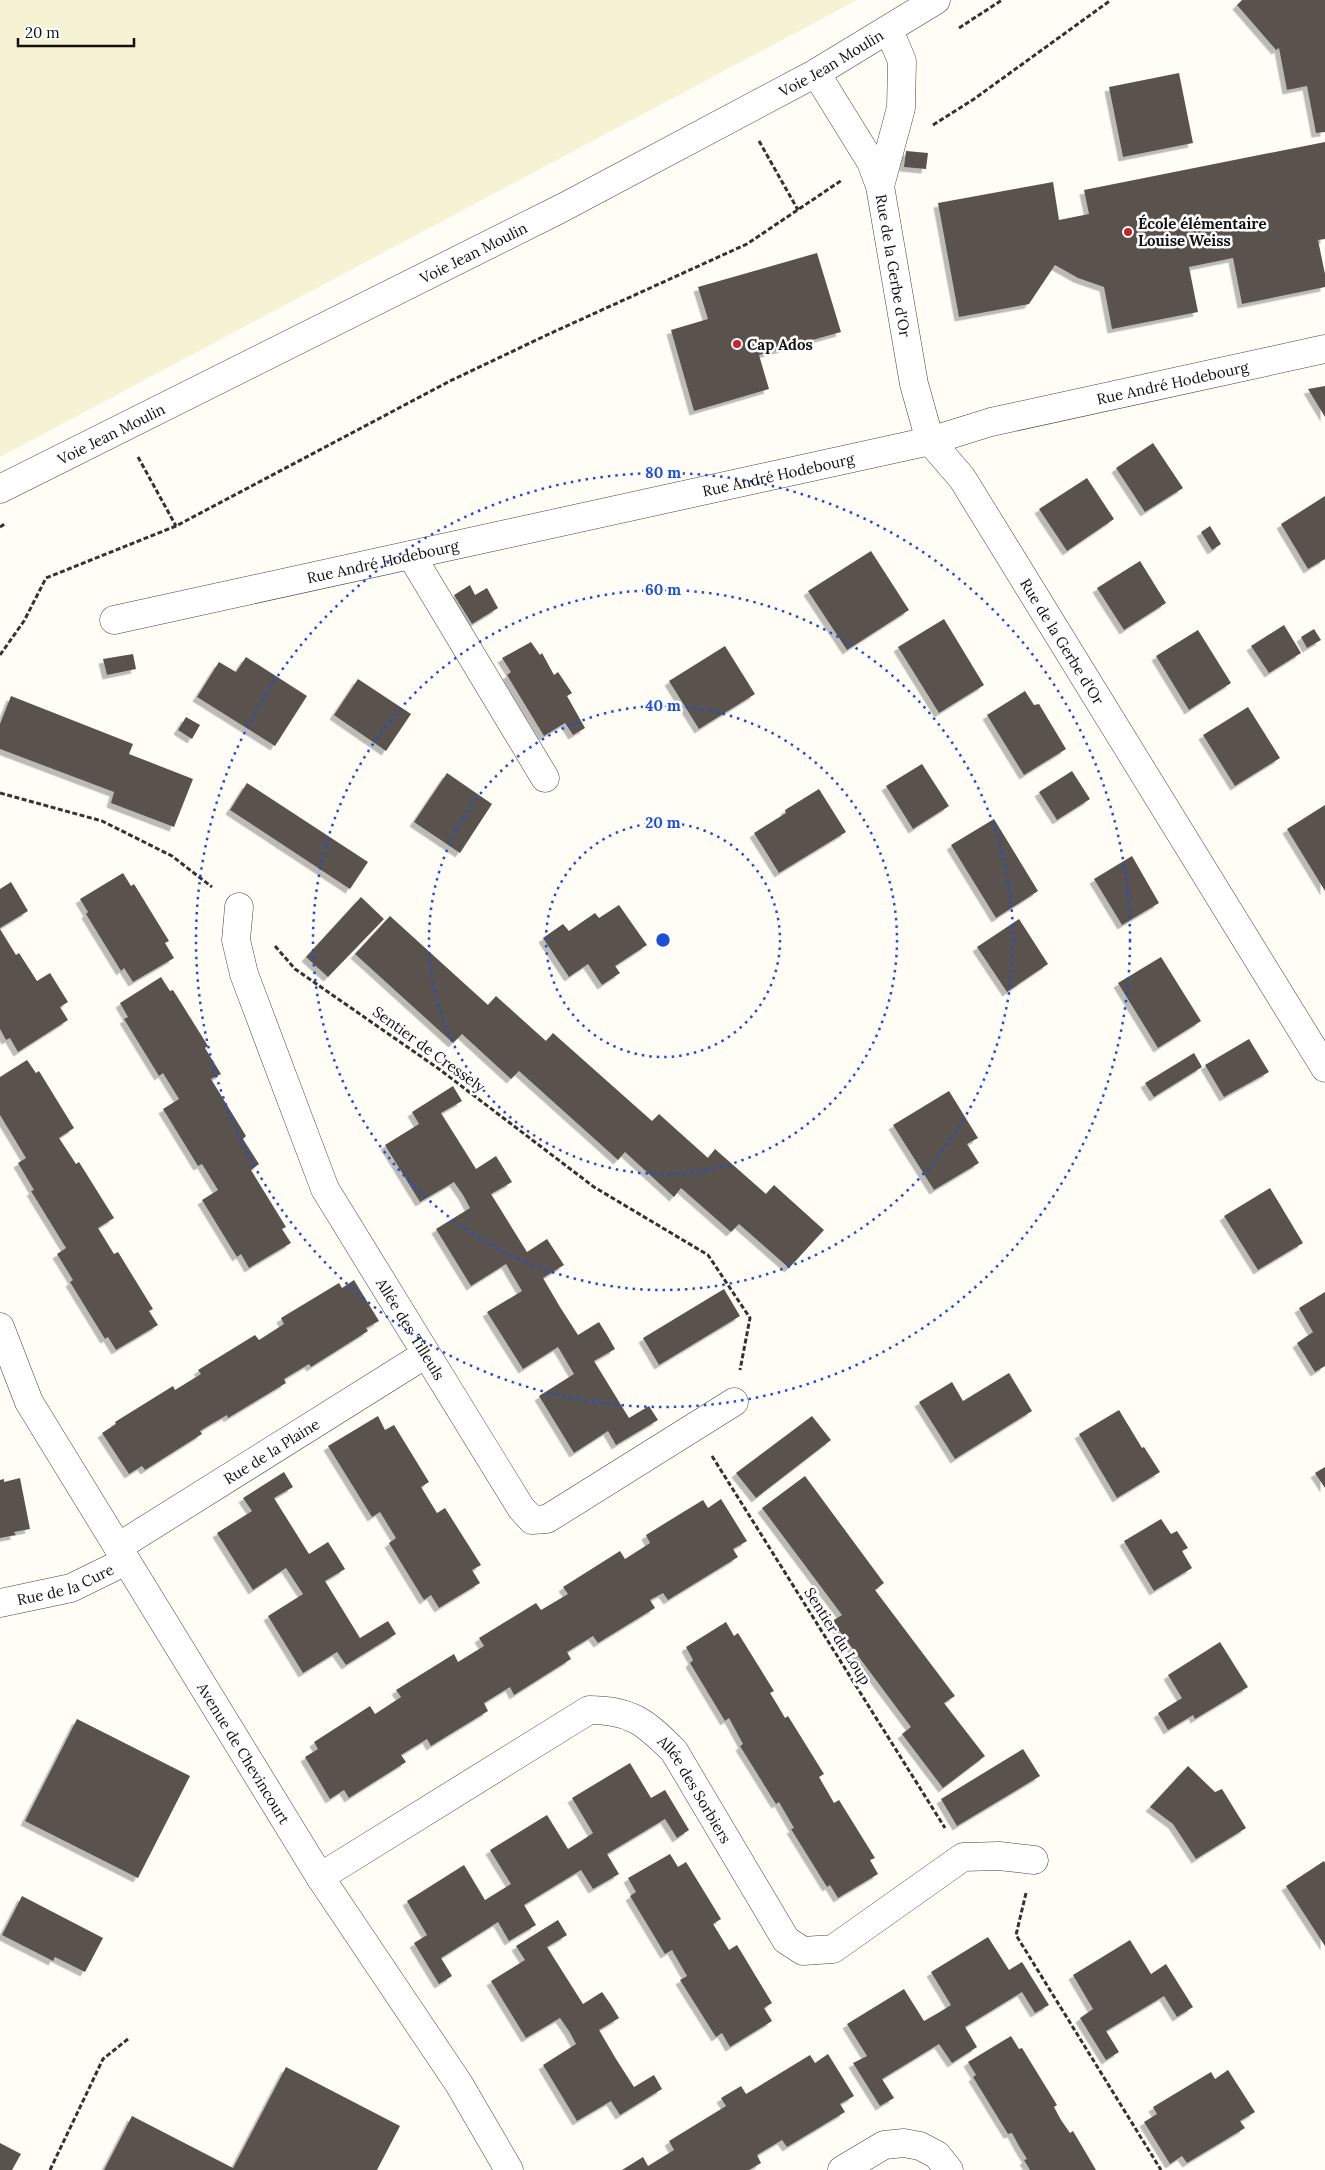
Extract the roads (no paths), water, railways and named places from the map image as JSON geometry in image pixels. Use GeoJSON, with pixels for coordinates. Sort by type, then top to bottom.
{"type":"FeatureCollection","features":[{"type":"Feature","properties":{"kind":"street","name":"Voie Jean Moulin"},"geometry":{"type":"LineString","coordinates":[[0,489],[562,208],[816,73],[936,0]]}},
{"type":"Feature","properties":{"kind":"street","name":"Rue de la Gerbe d'Or"},"geometry":{"type":"LineString","coordinates":[[880,166],[901,108],[902,61],[889,30]]}},
{"type":"Feature","properties":{"kind":"street","name":"Rue de la Gerbe d'Or"},"geometry":{"type":"LineString","coordinates":[[816,73],[880,166],[914,384],[930,441],[962,478],[1325,1068]]}},
{"type":"Feature","properties":{"kind":"street","name":"Rue André Hodebourg"},"geometry":{"type":"LineString","coordinates":[[114,620],[930,441],[991,422],[1325,349]]}},
{"type":"Feature","properties":{"kind":"street"},"geometry":{"type":"LineString","coordinates":[[411,555],[545,778]]}},
{"type":"Feature","properties":{"kind":"street","name":"Allée des Tilleuls"},"geometry":{"type":"LineString","coordinates":[[239,907],[236,940],[244,974],[325,1189],[521,1508],[532,1520],[547,1518],[734,1402]]}},
{"type":"Feature","properties":{"kind":"street","name":"Avenue de Chevincourt"},"geometry":{"type":"LineString","coordinates":[[0,1326],[29,1402],[320,1877],[459,2084],[509,2170]]}},
{"type":"Feature","properties":{"kind":"street","name":"Rue de la Plaine"},"geometry":{"type":"LineString","coordinates":[[122,1554],[426,1354]]}},
{"type":"Feature","properties":{"kind":"street","name":"Rue de la Cure"},"geometry":{"type":"LineString","coordinates":[[0,1603],[72,1588],[122,1554]]}},
{"type":"Feature","properties":{"kind":"street","name":"Allée des Sorbiers"},"geometry":{"type":"LineString","coordinates":[[320,1877],[588,1710],[611,1710],[630,1715],[651,1728],[674,1751],[786,1940],[803,1951],[832,1949],[963,1856],[998,1856],[1034,1860]]}},
{"type":"Feature","properties":{"kind":"street"},"geometry":{"type":"LineString","coordinates":[[842,2170],[884,2145],[904,2143],[920,2146],[937,2156],[949,2170]]}},
{"type":"Feature","properties":{"kind":"place","name":"École élémentaire Louise Weiss"},"geometry":{"type":"Point","coordinates":[1128,232]}},
{"type":"Feature","properties":{"kind":"place","name":"Cap Ados"},"geometry":{"type":"Point","coordinates":[737,344]}}]}
